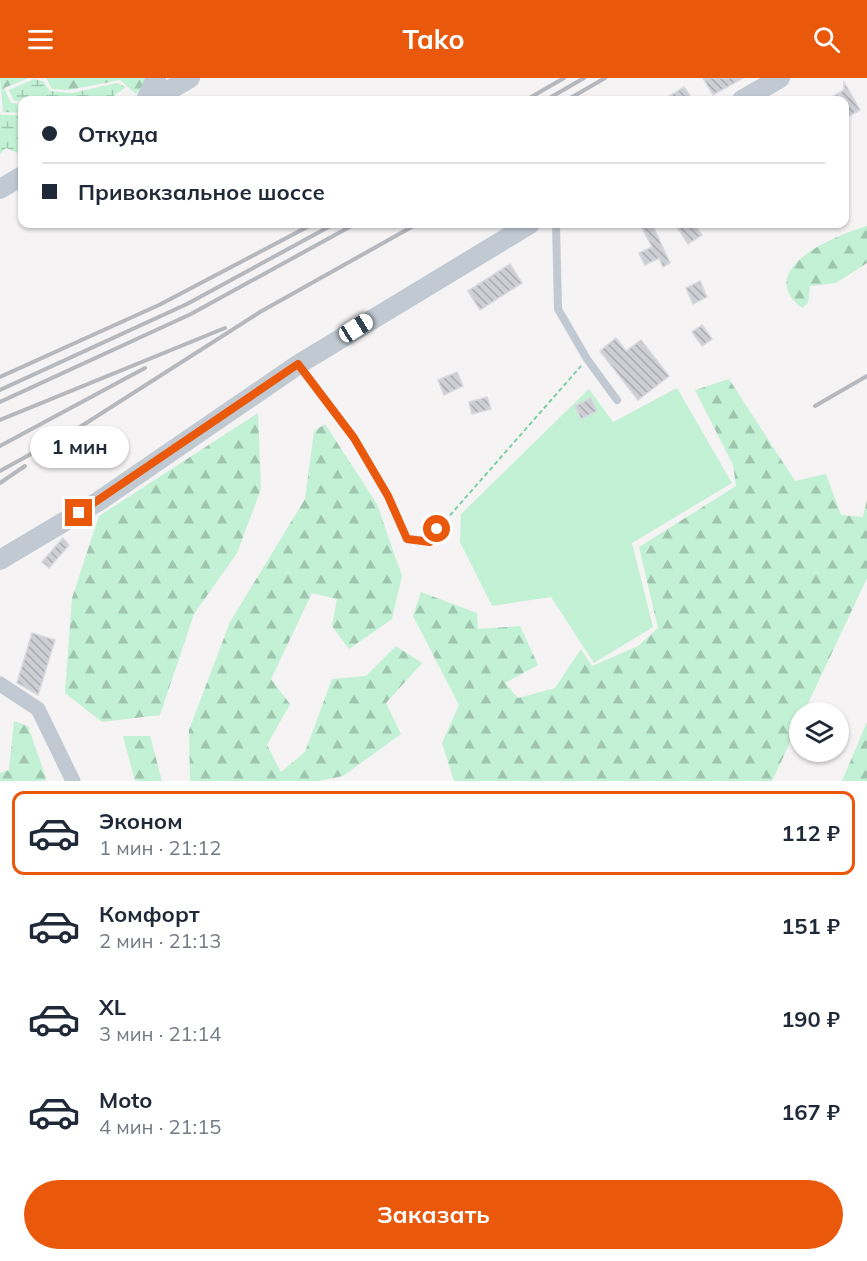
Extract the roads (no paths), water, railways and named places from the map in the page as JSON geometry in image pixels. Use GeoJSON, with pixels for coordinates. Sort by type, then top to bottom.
{"type":"FeatureCollection","features":[{"type":"Feature","properties":{"kind":"street"},"geometry":{"type":"LineString","coordinates":[[148,96],[156,78]]}},
{"type":"Feature","properties":{"kind":"street"},"geometry":{"type":"LineString","coordinates":[[159,96],[190,78]]}},
{"type":"Feature","properties":{"kind":"street"},"geometry":{"type":"LineString","coordinates":[[749,96],[780,78]]}},
{"type":"Feature","properties":{"kind":"street"},"geometry":{"type":"LineString","coordinates":[[0,189],[18,178]]}},
{"type":"Feature","properties":{"kind":"street"},"geometry":{"type":"LineString","coordinates":[[0,560],[99,501],[298,364],[523,228]]}},
{"type":"Feature","properties":{"kind":"street"},"geometry":{"type":"LineString","coordinates":[[0,684],[38,709],[73,781]]}},
{"type":"Feature","properties":{"kind":"lane"},"geometry":{"type":"LineString","coordinates":[[556,228],[558,309],[587,359],[617,400]]}},
{"type":"Feature","properties":{"kind":"lane"},"geometry":{"type":"LineString","coordinates":[[298,364],[354,438],[388,496],[407,539],[430,542],[437,529]]}},
{"type":"Feature","properties":{"kind":"railway"},"geometry":{"type":"LineString","coordinates":[[533,96],[564,78]]}},
{"type":"Feature","properties":{"kind":"railway"},"geometry":{"type":"LineString","coordinates":[[553,96],[584,78]]}},
{"type":"Feature","properties":{"kind":"railway"},"geometry":{"type":"LineString","coordinates":[[574,96],[605,78]]}},
{"type":"Feature","properties":{"kind":"railway"},"geometry":{"type":"LineString","coordinates":[[0,377],[159,305],[305,228]]}},
{"type":"Feature","properties":{"kind":"railway"},"geometry":{"type":"LineString","coordinates":[[0,390],[187,304],[327,228]]}},
{"type":"Feature","properties":{"kind":"railway"},"geometry":{"type":"LineString","coordinates":[[0,402],[191,314],[348,228]]}},
{"type":"Feature","properties":{"kind":"railway"},"geometry":{"type":"LineString","coordinates":[[0,471],[80,427],[260,312],[410,228]]}},
{"type":"Feature","properties":{"kind":"railway"},"geometry":{"type":"LineString","coordinates":[[0,420],[225,328]]}},
{"type":"Feature","properties":{"kind":"railway"},"geometry":{"type":"LineString","coordinates":[[0,446],[145,368]]}},
{"type":"Feature","properties":{"kind":"railway"},"geometry":{"type":"LineString","coordinates":[[815,406],[867,376]]}},
{"type":"Feature","properties":{"kind":"railway"},"geometry":{"type":"LineString","coordinates":[[0,483],[25,466]]}}]}
